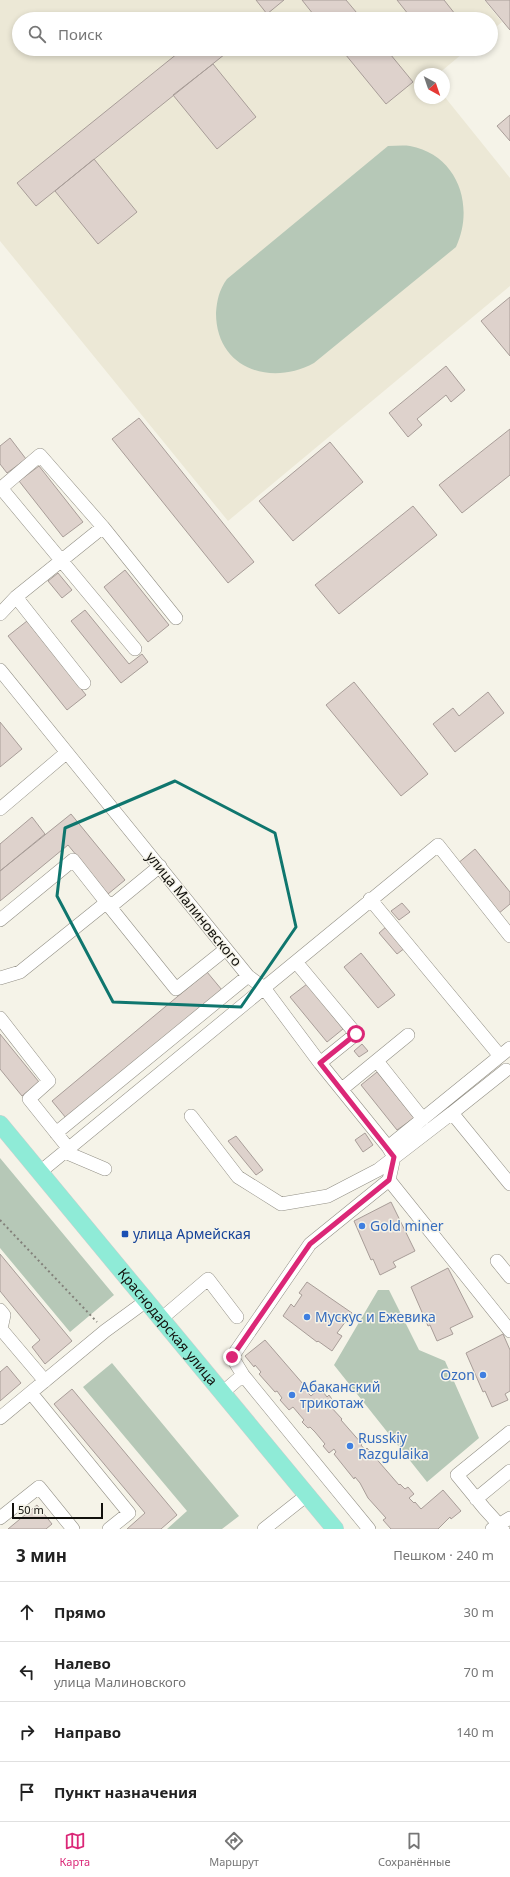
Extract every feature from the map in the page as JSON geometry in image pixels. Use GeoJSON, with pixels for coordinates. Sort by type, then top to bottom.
{"type":"FeatureCollection","features":[{"type":"Feature","properties":{"kind":"main road","name":"Краснодарская улица"},"geometry":{"type":"LineString","coordinates":[[0,1124],[335,1529]]}},
{"type":"Feature","properties":{"kind":"street"},"geometry":{"type":"LineString","coordinates":[[135,649],[0,488],[40,455],[103,527],[176,618]]}},
{"type":"Feature","properties":{"kind":"street"},"geometry":{"type":"LineString","coordinates":[[0,614],[16,597],[103,527]]}},
{"type":"Feature","properties":{"kind":"street"},"geometry":{"type":"LineString","coordinates":[[16,597],[84,683]]}},
{"type":"Feature","properties":{"kind":"street","name":"улица Малиновского"},"geometry":{"type":"LineString","coordinates":[[0,670],[248,976],[264,988],[320,1063],[342,1088],[391,1152]]}},
{"type":"Feature","properties":{"kind":"street"},"geometry":{"type":"LineString","coordinates":[[1,805],[66,753]]}},
{"type":"Feature","properties":{"kind":"street"},"geometry":{"type":"LineString","coordinates":[[40,1172],[296,962],[370,899],[438,845],[510,936]]}},
{"type":"Feature","properties":{"kind":"street"},"geometry":{"type":"LineString","coordinates":[[0,920],[73,860],[176,989],[226,949]]}},
{"type":"Feature","properties":{"kind":"street"},"geometry":{"type":"LineString","coordinates":[[0,978],[20,972],[160,866]]}},
{"type":"Feature","properties":{"kind":"street"},"geometry":{"type":"LineString","coordinates":[[191,1116],[238,1177],[281,1204],[328,1196],[378,1170],[391,1152],[423,1119],[505,1052],[370,899]]}},
{"type":"Feature","properties":{"kind":"street"},"geometry":{"type":"LineString","coordinates":[[296,962],[356,1034],[320,1063]]}},
{"type":"Feature","properties":{"kind":"street"},"geometry":{"type":"LineString","coordinates":[[56,1133],[248,976]]}},
{"type":"Feature","properties":{"kind":"street"},"geometry":{"type":"LineString","coordinates":[[0,1018],[49,1081],[29,1099],[56,1133],[67,1150],[105,1169]]}},
{"type":"Feature","properties":{"kind":"street"},"geometry":{"type":"LineString","coordinates":[[342,1088],[408,1035]]}},
{"type":"Feature","properties":{"kind":"street"},"geometry":{"type":"LineString","coordinates":[[377,1060],[423,1119]]}},
{"type":"Feature","properties":{"kind":"street"},"geometry":{"type":"LineString","coordinates":[[391,1152],[452,1113],[506,1070]]}},
{"type":"Feature","properties":{"kind":"street"},"geometry":{"type":"LineString","coordinates":[[452,1113],[510,1184]]}},
{"type":"Feature","properties":{"kind":"street"},"geometry":{"type":"LineString","coordinates":[[391,1152],[389,1180],[510,1330]]}},
{"type":"Feature","properties":{"kind":"street"},"geometry":{"type":"LineString","coordinates":[[369,1529],[243,1375],[232,1357],[310,1244],[389,1180]]}},
{"type":"Feature","properties":{"kind":"street"},"geometry":{"type":"LineString","coordinates":[[497,1261],[510,1277]]}},
{"type":"Feature","properties":{"kind":"street"},"geometry":{"type":"LineString","coordinates":[[161,1319],[208,1280],[237,1317]]}},
{"type":"Feature","properties":{"kind":"street"},"geometry":{"type":"LineString","coordinates":[[0,1418],[105,1331],[146,1301]]}},
{"type":"Feature","properties":{"kind":"street"},"geometry":{"type":"LineString","coordinates":[[0,1310],[4,1315],[1,1329],[45,1381]]}},
{"type":"Feature","properties":{"kind":"street"},"geometry":{"type":"LineString","coordinates":[[222,1393],[243,1375]]}},
{"type":"Feature","properties":{"kind":"street"},"geometry":{"type":"LineString","coordinates":[[31,1393],[129,1513],[108,1529]]}},
{"type":"Feature","properties":{"kind":"street"},"geometry":{"type":"LineString","coordinates":[[501,1525],[476,1499],[457,1475],[510,1432]]}},
{"type":"Feature","properties":{"kind":"street"},"geometry":{"type":"LineString","coordinates":[[476,1499],[510,1471]]}},
{"type":"Feature","properties":{"kind":"street"},"geometry":{"type":"LineString","coordinates":[[0,1518],[39,1487],[70,1528]]}},
{"type":"Feature","properties":{"kind":"street"},"geometry":{"type":"LineString","coordinates":[[264,1529],[307,1495]]}},
{"type":"Feature","properties":{"kind":"path"},"geometry":{"type":"LineString","coordinates":[[0,1220],[105,1331]]}},
{"type":"Feature","properties":{"kind":"highlighted area"},"geometry":{"type":"Polygon","coordinates":[[[175,781],[275,833],[296,927],[241,1007],[113,1002],[57,896],[65,828],[175,781]]]}},
{"type":"Feature","properties":{"kind":"shaded area"},"geometry":{"type":"Polygon","coordinates":[[[0,0],[484,0],[494,12],[12,12],[12,56],[460,56],[445,68],[414,68],[414,104],[450,103],[510,178],[510,286],[228,521],[0,241],[0,0]]]}},
{"type":"Feature","properties":{"kind":"shaded area"},"geometry":{"type":"Polygon","coordinates":[[[498,17],[502,22],[498,25],[498,17]]]}},
{"type":"Feature","properties":{"kind":"green space"},"geometry":{"type":"Polygon","coordinates":[[[388,146],[410,146],[427,151],[440,160],[451,171],[458,184],[464,215],[456,247],[314,363],[297,370],[280,373],[264,372],[248,368],[235,359],[225,347],[218,332],[216,313],[217,304],[222,287],[227,279],[388,146]]]}},
{"type":"Feature","properties":{"kind":"green space"},"geometry":{"type":"Polygon","coordinates":[[[0,1158],[114,1295],[70,1332],[0,1248],[0,1158]]]}},
{"type":"Feature","properties":{"kind":"green space"},"geometry":{"type":"Polygon","coordinates":[[[378,1290],[389,1290],[419,1350],[445,1361],[479,1438],[427,1482],[334,1365],[378,1290]]]}},
{"type":"Feature","properties":{"kind":"green space"},"geometry":{"type":"Polygon","coordinates":[[[112,1363],[239,1516],[222,1529],[167,1529],[187,1511],[83,1387],[112,1363]]]}},
{"type":"Feature","properties":{"kind":"building"},"geometry":{"type":"Polygon","coordinates":[[[256,0],[284,0],[269,12],[265,12],[256,0]]]}},
{"type":"Feature","properties":{"kind":"building"},"geometry":{"type":"Polygon","coordinates":[[[302,0],[346,0],[356,12],[311,12],[302,0]]]}},
{"type":"Feature","properties":{"kind":"building"},"geometry":{"type":"Polygon","coordinates":[[[397,0],[444,0],[453,12],[406,12],[397,0]]]}},
{"type":"Feature","properties":{"kind":"building"},"geometry":{"type":"Polygon","coordinates":[[[485,0],[510,0],[510,30],[498,16],[498,12],[495,12],[485,0]]]}},
{"type":"Feature","properties":{"kind":"building"},"geometry":{"type":"Polygon","coordinates":[[[174,56],[223,56],[36,206],[17,183],[174,56]]]}},
{"type":"Feature","properties":{"kind":"building"},"geometry":{"type":"Polygon","coordinates":[[[347,56],[392,56],[413,82],[386,104],[347,56]]]}},
{"type":"Feature","properties":{"kind":"building"},"geometry":{"type":"Polygon","coordinates":[[[213,64],[256,117],[217,149],[173,95],[213,64]]]}},
{"type":"Feature","properties":{"kind":"building"},"geometry":{"type":"Polygon","coordinates":[[[510,115],[510,141],[497,126],[510,115]]]}},
{"type":"Feature","properties":{"kind":"building"},"geometry":{"type":"Polygon","coordinates":[[[94,159],[137,212],[98,244],[55,191],[94,159]]]}},
{"type":"Feature","properties":{"kind":"building"},"geometry":{"type":"Polygon","coordinates":[[[510,297],[510,356],[481,321],[510,297]]]}},
{"type":"Feature","properties":{"kind":"building"},"geometry":{"type":"Polygon","coordinates":[[[446,366],[465,390],[451,402],[446,395],[417,419],[422,425],[408,437],[389,413],[446,366]]]}},
{"type":"Feature","properties":{"kind":"building"},"geometry":{"type":"Polygon","coordinates":[[[139,418],[254,562],[228,583],[112,439],[139,418]]]}},
{"type":"Feature","properties":{"kind":"building"},"geometry":{"type":"Polygon","coordinates":[[[510,429],[510,475],[462,513],[439,485],[510,429]]]}},
{"type":"Feature","properties":{"kind":"building"},"geometry":{"type":"Polygon","coordinates":[[[10,438],[26,459],[7,473],[0,464],[0,446],[10,438]]]}},
{"type":"Feature","properties":{"kind":"building"},"geometry":{"type":"Polygon","coordinates":[[[330,442],[363,482],[293,541],[259,501],[330,442]]]}},
{"type":"Feature","properties":{"kind":"building"},"geometry":{"type":"Polygon","coordinates":[[[39,466],[83,522],[63,537],[19,481],[39,466]]]}},
{"type":"Feature","properties":{"kind":"building"},"geometry":{"type":"Polygon","coordinates":[[[413,506],[437,535],[339,614],[315,585],[413,506]]]}},
{"type":"Feature","properties":{"kind":"building"},"geometry":{"type":"Polygon","coordinates":[[[125,570],[169,625],[148,642],[104,587],[125,570]]]}},
{"type":"Feature","properties":{"kind":"building"},"geometry":{"type":"Polygon","coordinates":[[[58,573],[72,590],[62,598],[48,581],[58,573]]]}},
{"type":"Feature","properties":{"kind":"building"},"geometry":{"type":"Polygon","coordinates":[[[85,610],[129,664],[142,654],[148,662],[121,683],[71,621],[85,610]]]}},
{"type":"Feature","properties":{"kind":"building"},"geometry":{"type":"Polygon","coordinates":[[[27,621],[86,695],[67,710],[8,636],[27,621]]]}},
{"type":"Feature","properties":{"kind":"building"},"geometry":{"type":"Polygon","coordinates":[[[354,682],[428,774],[401,796],[326,705],[354,682]]]}},
{"type":"Feature","properties":{"kind":"building"},"geometry":{"type":"Polygon","coordinates":[[[488,692],[504,713],[455,752],[433,724],[453,708],[459,716],[488,692]]]}},
{"type":"Feature","properties":{"kind":"building"},"geometry":{"type":"Polygon","coordinates":[[[0,722],[22,749],[0,767],[0,722]]]}},
{"type":"Feature","properties":{"kind":"building"},"geometry":{"type":"Polygon","coordinates":[[[71,814],[125,880],[108,894],[68,845],[0,901],[0,871],[71,814]]]}},
{"type":"Feature","properties":{"kind":"building"},"geometry":{"type":"Polygon","coordinates":[[[32,817],[45,834],[0,871],[0,844],[32,817]]]}},
{"type":"Feature","properties":{"kind":"building"},"geometry":{"type":"Polygon","coordinates":[[[475,849],[510,892],[510,904],[498,914],[457,864],[475,849]]]}},
{"type":"Feature","properties":{"kind":"building"},"geometry":{"type":"Polygon","coordinates":[[[402,903],[410,912],[399,920],[391,911],[402,903]]]}},
{"type":"Feature","properties":{"kind":"building"},"geometry":{"type":"Polygon","coordinates":[[[387,926],[405,948],[397,954],[379,933],[387,926]]]}},
{"type":"Feature","properties":{"kind":"building"},"geometry":{"type":"Polygon","coordinates":[[[361,953],[395,995],[378,1008],[344,967],[361,953]]]}},
{"type":"Feature","properties":{"kind":"building"},"geometry":{"type":"Polygon","coordinates":[[[207,972],[222,990],[66,1118],[52,1101],[207,972]]]}},
{"type":"Feature","properties":{"kind":"building"},"geometry":{"type":"Polygon","coordinates":[[[307,984],[343,1029],[327,1042],[290,997],[307,984]]]}},
{"type":"Feature","properties":{"kind":"building"},"geometry":{"type":"Polygon","coordinates":[[[0,1034],[39,1082],[22,1096],[0,1069],[0,1034]]]}},
{"type":"Feature","properties":{"kind":"building"},"geometry":{"type":"Polygon","coordinates":[[[362,1044],[368,1051],[359,1057],[354,1051],[362,1044]]]}},
{"type":"Feature","properties":{"kind":"building"},"geometry":{"type":"Polygon","coordinates":[[[377,1072],[414,1118],[397,1130],[361,1085],[377,1072]]]}},
{"type":"Feature","properties":{"kind":"building"},"geometry":{"type":"Polygon","coordinates":[[[365,1133],[373,1145],[363,1152],[355,1140],[365,1133]]]}},
{"type":"Feature","properties":{"kind":"building"},"geometry":{"type":"Polygon","coordinates":[[[236,1136],[263,1170],[256,1175],[228,1141],[236,1136]]]}},
{"type":"Feature","properties":{"kind":"building"},"geometry":{"type":"Polygon","coordinates":[[[391,1202],[415,1251],[393,1262],[396,1267],[380,1275],[373,1259],[371,1260],[354,1221],[391,1202]]]}},
{"type":"Feature","properties":{"kind":"building"},"geometry":{"type":"Polygon","coordinates":[[[0,1254],[72,1341],[45,1364],[32,1347],[40,1340],[0,1291],[0,1254]]]}},
{"type":"Feature","properties":{"kind":"building"},"geometry":{"type":"Polygon","coordinates":[[[448,1268],[473,1317],[450,1328],[453,1334],[437,1341],[430,1325],[428,1326],[411,1287],[448,1268]]]}},
{"type":"Feature","properties":{"kind":"building"},"geometry":{"type":"Polygon","coordinates":[[[307,1282],[352,1313],[337,1333],[342,1336],[332,1351],[318,1341],[317,1342],[283,1316],[291,1304],[294,1307],[302,1295],[299,1293],[307,1282]]]}},
{"type":"Feature","properties":{"kind":"building"},"geometry":{"type":"Polygon","coordinates":[[[503,1334],[510,1350],[510,1391],[505,1394],[508,1400],[492,1407],[485,1391],[483,1392],[466,1353],[503,1334]]]}},
{"type":"Feature","properties":{"kind":"building"},"geometry":{"type":"Polygon","coordinates":[[[265,1340],[310,1392],[308,1393],[311,1396],[320,1388],[327,1397],[329,1395],[334,1402],[330,1406],[342,1419],[341,1420],[362,1444],[361,1445],[365,1450],[367,1448],[399,1485],[400,1484],[405,1489],[408,1487],[414,1494],[409,1498],[414,1503],[415,1502],[421,1509],[443,1490],[461,1511],[451,1519],[450,1517],[438,1529],[391,1529],[383,1520],[386,1518],[368,1498],[360,1483],[355,1477],[354,1479],[334,1454],[336,1452],[334,1449],[329,1453],[323,1446],[325,1444],[315,1432],[302,1422],[304,1420],[293,1407],[289,1410],[280,1400],[282,1398],[277,1391],[275,1392],[259,1374],[261,1372],[255,1365],[254,1367],[245,1356],[265,1340]]]}},
{"type":"Feature","properties":{"kind":"building"},"geometry":{"type":"Polygon","coordinates":[[[7,1366],[21,1383],[0,1401],[0,1372],[7,1366]]]}},
{"type":"Feature","properties":{"kind":"building"},"geometry":{"type":"Polygon","coordinates":[[[72,1389],[177,1515],[161,1529],[127,1529],[145,1513],[54,1404],[72,1389]]]}},
{"type":"Feature","properties":{"kind":"building"},"geometry":{"type":"Polygon","coordinates":[[[37,1505],[52,1524],[46,1529],[8,1529],[37,1505]]]}},
{"type":"Feature","properties":{"kind":"place","name":"Gold miner"},"geometry":{"type":"Point","coordinates":[362,1226]}},
{"type":"Feature","properties":{"kind":"place","name":"улица Армейская"},"geometry":{"type":"Point","coordinates":[125,1234]}},
{"type":"Feature","properties":{"kind":"place","name":"Мускус и Ежевика"},"geometry":{"type":"Point","coordinates":[307,1317]}},
{"type":"Feature","properties":{"kind":"place","name":"Ozon"},"geometry":{"type":"Point","coordinates":[483,1375]}},
{"type":"Feature","properties":{"kind":"place","name":"Абаканский трикотаж"},"geometry":{"type":"Point","coordinates":[292,1395]}},
{"type":"Feature","properties":{"kind":"place","name":"Russkiy Razgulaika"},"geometry":{"type":"Point","coordinates":[350,1446]}},
{"type":"Feature","properties":{"kind":"route"},"geometry":{"type":"LineString","coordinates":[[232,1357],[310,1244],[389,1180],[394,1157],[388,1147],[342,1088],[320,1063],[356,1034]]}}]}
